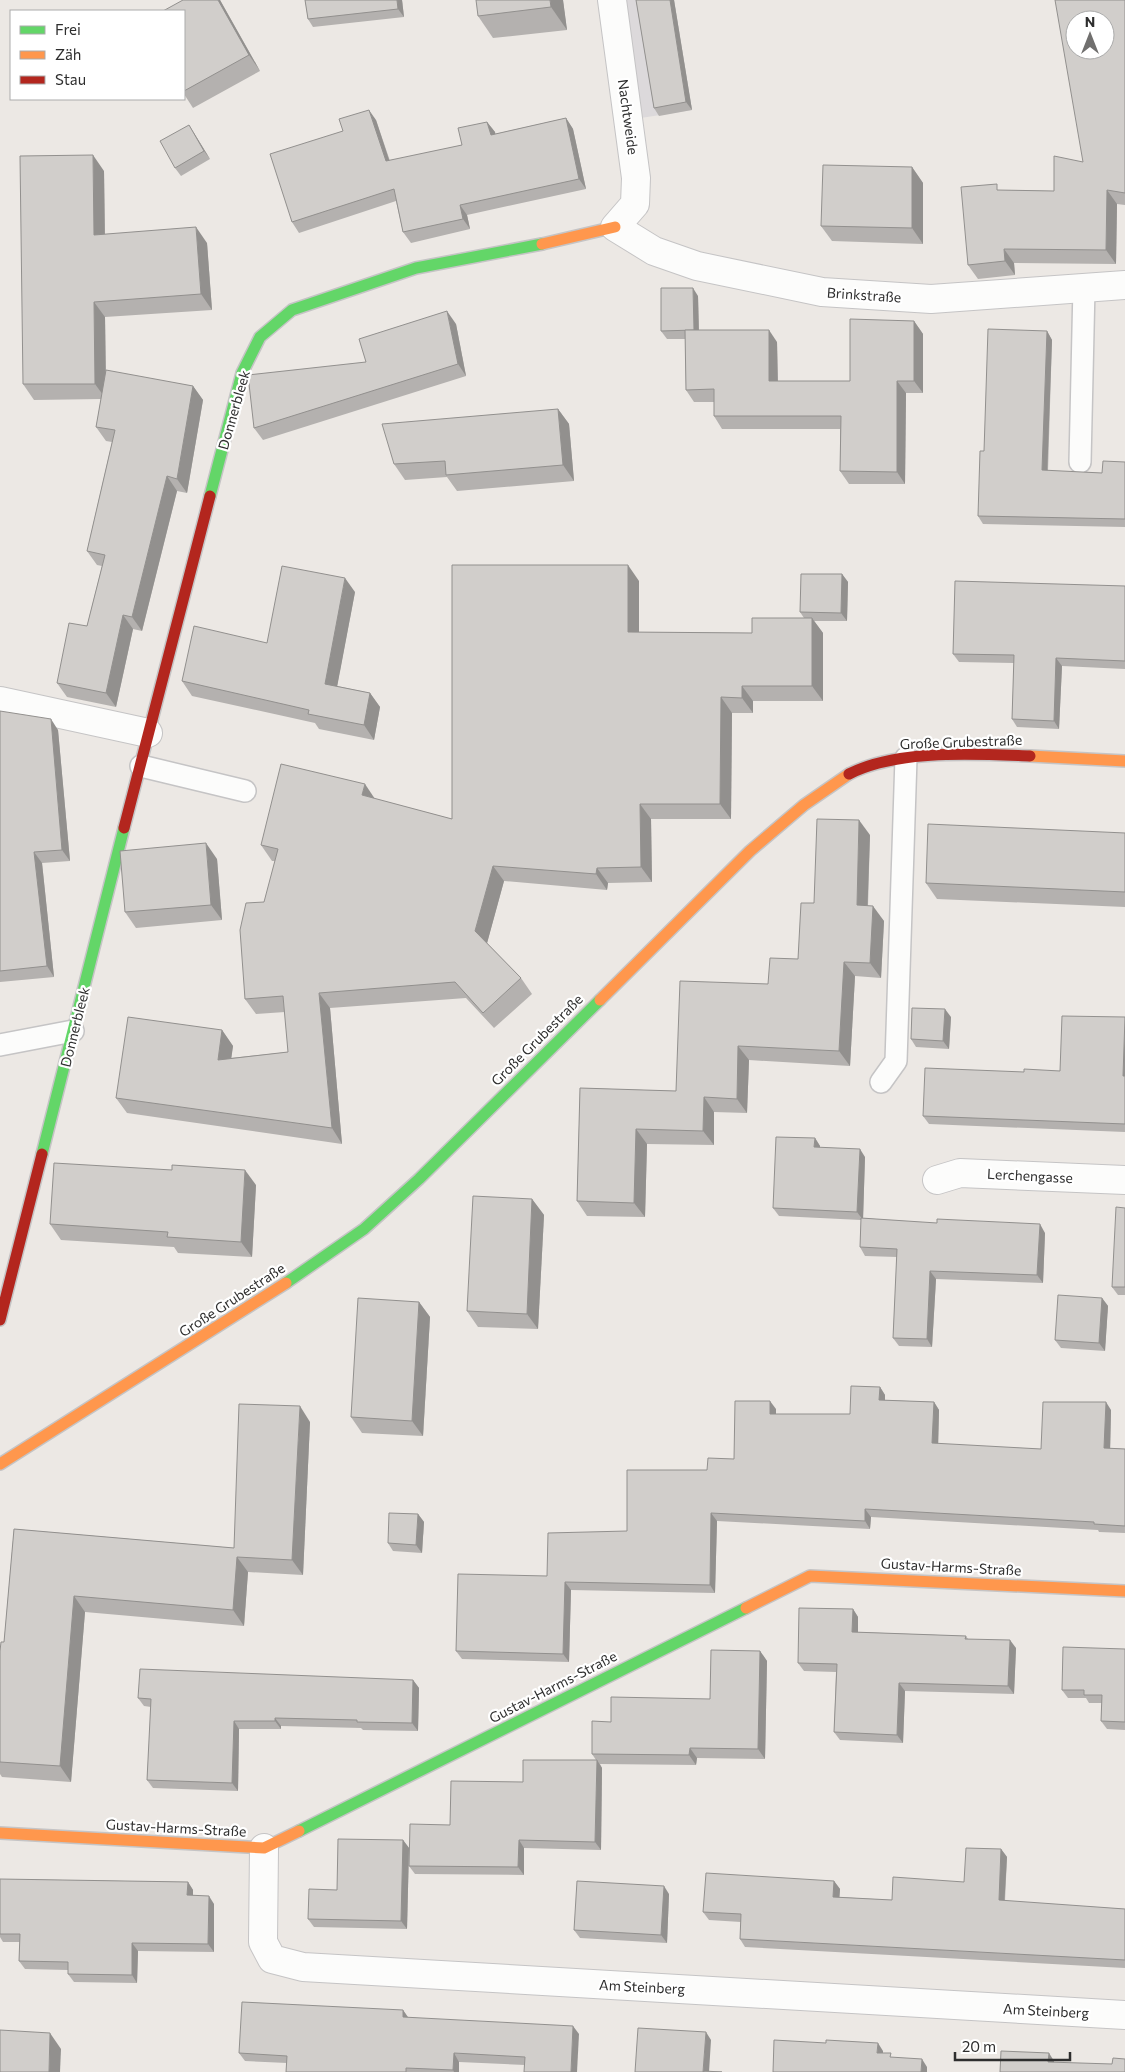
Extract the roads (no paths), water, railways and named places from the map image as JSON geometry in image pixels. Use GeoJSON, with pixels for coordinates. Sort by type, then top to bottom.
{"type":"FeatureCollection","features":[{"type":"Feature","properties":{"kind":"street","name":"Nachtweide"},"geometry":{"type":"LineString","coordinates":[[612,0],[636,178],[635,204],[616,227]]}},
{"type":"Feature","properties":{"kind":"street","name":"Brinkstraße"},"geometry":{"type":"LineString","coordinates":[[616,227],[654,251],[697,266],[822,292],[931,299],[1125,285]]}},
{"type":"Feature","properties":{"kind":"street","name":"Donnerbleek"},"geometry":{"type":"LineString","coordinates":[[0,1320],[148,733],[242,373],[260,337],[292,310],[416,268],[576,238],[616,227]]}},
{"type":"Feature","properties":{"kind":"street"},"geometry":{"type":"LineString","coordinates":[[0,701],[148,733]]}},
{"type":"Feature","properties":{"kind":"street","name":"Große Grubestraße"},"geometry":{"type":"LineString","coordinates":[[0,1464],[252,1306],[364,1229],[419,1179],[750,851],[797,809],[835,782],[865,766],[889,759],[1005,754],[1125,760]]}},
{"type":"Feature","properties":{"kind":"street","name":"Lerchengasse"},"geometry":{"type":"LineString","coordinates":[[936,1180],[960,1173],[1125,1180]]}},
{"type":"Feature","properties":{"kind":"street","name":"Gustav-Harms-Straße"},"geometry":{"type":"LineString","coordinates":[[0,1833],[264,1848],[810,1576],[1125,1591]]}},
{"type":"Feature","properties":{"kind":"street","name":"Am Steinberg"},"geometry":{"type":"LineString","coordinates":[[264,1848],[263,1942],[272,1959],[303,1967],[1125,2015]]}},
{"type":"Feature","properties":{"kind":"lane"},"geometry":{"type":"LineString","coordinates":[[1080,462],[1084,287]]}},
{"type":"Feature","properties":{"kind":"lane"},"geometry":{"type":"LineString","coordinates":[[881,1082],[896,1061],[906,758]]}},
{"type":"Feature","properties":{"kind":"lane"},"geometry":{"type":"LineString","coordinates":[[141,766],[246,790]]}},
{"type":"Feature","properties":{"kind":"lane"},"geometry":{"type":"LineString","coordinates":[[0,1045],[73,1031]]}}]}
